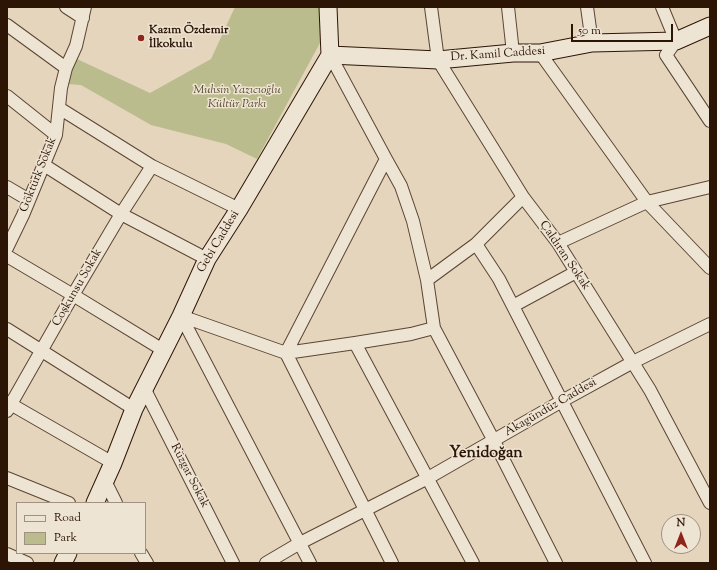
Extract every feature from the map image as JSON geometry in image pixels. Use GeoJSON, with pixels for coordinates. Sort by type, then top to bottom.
{"type":"FeatureCollection","features":[{"type":"Feature","properties":{"kind":"main road"},"geometry":{"type":"LineString","coordinates":[[328,7],[330,55]]}},
{"type":"Feature","properties":{"kind":"main road","name":"Dr. Kamil Caddesi"},"geometry":{"type":"LineString","coordinates":[[330,55],[438,60],[513,53],[540,53],[592,43],[676,41],[710,26]]}},
{"type":"Feature","properties":{"kind":"main road","name":"Gebi Caddesi"},"geometry":{"type":"LineString","coordinates":[[95,502],[113,463],[134,408],[181,316],[207,259],[239,209],[330,55]]}},
{"type":"Feature","properties":{"kind":"main road"},"geometry":{"type":"LineString","coordinates":[[63,563],[68,554]]}},
{"type":"Feature","properties":{"kind":"street"},"geometry":{"type":"LineString","coordinates":[[66,7],[84,12]]}},
{"type":"Feature","properties":{"kind":"street","name":"Çaldıran Sokak"},"geometry":{"type":"LineString","coordinates":[[431,7],[438,60],[523,197],[558,243],[633,362],[650,390],[710,503]]}},
{"type":"Feature","properties":{"kind":"street"},"geometry":{"type":"LineString","coordinates":[[508,7],[513,53]]}},
{"type":"Feature","properties":{"kind":"street"},"geometry":{"type":"LineString","coordinates":[[587,7],[592,43]]}},
{"type":"Feature","properties":{"kind":"street"},"geometry":{"type":"LineString","coordinates":[[662,7],[676,41],[666,55],[710,122]]}},
{"type":"Feature","properties":{"kind":"street","name":"Göktürk Sokak"},"geometry":{"type":"LineString","coordinates":[[7,248],[23,215],[56,135],[61,88],[66,68],[76,46],[84,12]]}},
{"type":"Feature","properties":{"kind":"street"},"geometry":{"type":"LineString","coordinates":[[7,25],[66,68]]}},
{"type":"Feature","properties":{"kind":"street"},"geometry":{"type":"LineString","coordinates":[[540,53],[647,202],[710,268]]}},
{"type":"Feature","properties":{"kind":"street"},"geometry":{"type":"LineString","coordinates":[[330,55],[401,186],[413,221],[427,280],[434,328],[494,440],[552,562]]}},
{"type":"Feature","properties":{"kind":"street"},"geometry":{"type":"LineString","coordinates":[[7,96],[56,135]]}},
{"type":"Feature","properties":{"kind":"street"},"geometry":{"type":"LineString","coordinates":[[59,108],[152,166],[239,209]]}},
{"type":"Feature","properties":{"kind":"street"},"geometry":{"type":"LineString","coordinates":[[286,353],[386,159]]}},
{"type":"Feature","properties":{"kind":"street"},"geometry":{"type":"LineString","coordinates":[[44,165],[121,214],[207,259]]}},
{"type":"Feature","properties":{"kind":"street","name":"Coşkunsu Sokak"},"geometry":{"type":"LineString","coordinates":[[8,406],[121,214],[152,166]]}},
{"type":"Feature","properties":{"kind":"street"},"geometry":{"type":"LineString","coordinates":[[7,187],[29,200]]}},
{"type":"Feature","properties":{"kind":"street"},"geometry":{"type":"LineString","coordinates":[[558,243],[647,202],[710,187]]}},
{"type":"Feature","properties":{"kind":"street"},"geometry":{"type":"LineString","coordinates":[[427,280],[476,244],[523,197]]}},
{"type":"Feature","properties":{"kind":"street"},"geometry":{"type":"LineString","coordinates":[[476,244],[499,279],[645,563]]}},
{"type":"Feature","properties":{"kind":"street"},"geometry":{"type":"LineString","coordinates":[[7,256],[163,350]]}},
{"type":"Feature","properties":{"kind":"street"},"geometry":{"type":"LineString","coordinates":[[513,306],[576,272]]}},
{"type":"Feature","properties":{"kind":"street"},"geometry":{"type":"LineString","coordinates":[[181,316],[286,353],[411,334],[434,328]]}},
{"type":"Feature","properties":{"kind":"street"},"geometry":{"type":"LineString","coordinates":[[181,316],[310,563]]}},
{"type":"Feature","properties":{"kind":"street","name":"Akagündüz Caddesi"},"geometry":{"type":"LineString","coordinates":[[266,563],[300,543],[428,478],[633,362],[708,328]]}},
{"type":"Feature","properties":{"kind":"street"},"geometry":{"type":"LineString","coordinates":[[7,329],[134,408]]}},
{"type":"Feature","properties":{"kind":"street"},"geometry":{"type":"LineString","coordinates":[[355,343],[473,563]]}},
{"type":"Feature","properties":{"kind":"street"},"geometry":{"type":"LineString","coordinates":[[286,353],[392,563]]}},
{"type":"Feature","properties":{"kind":"street","name":"Rüzgar Sokak"},"geometry":{"type":"LineString","coordinates":[[144,388],[234,563]]}},
{"type":"Feature","properties":{"kind":"street"},"geometry":{"type":"LineString","coordinates":[[8,406],[113,463]]}},
{"type":"Feature","properties":{"kind":"street"},"geometry":{"type":"LineString","coordinates":[[7,478],[67,502]]}},
{"type":"Feature","properties":{"kind":"street"},"geometry":{"type":"LineString","coordinates":[[105,481],[116,502]]}},
{"type":"Feature","properties":{"kind":"street"},"geometry":{"type":"LineString","coordinates":[[7,554],[27,563]]}},
{"type":"Feature","properties":{"kind":"street"},"geometry":{"type":"LineString","coordinates":[[142,554],[146,563]]}},
{"type":"Feature","properties":{"kind":"green space","name":"Muhsin Yazıcıoğlu Kültür Parkı"},"geometry":{"type":"Polygon","coordinates":[[[235,7],[323,7],[324,16],[320,43],[257,159],[226,144],[151,125],[81,85],[67,84],[77,59],[150,93],[211,59],[235,7]]]}},
{"type":"Feature","properties":{"kind":"place","name":"Kazım Özdemir İlkokulu"},"geometry":{"type":"Point","coordinates":[141,38]}},
{"type":"Feature","properties":{"kind":"district","name":"Yenidoğan"},"geometry":{"type":"Point","coordinates":[486,454]}}]}
